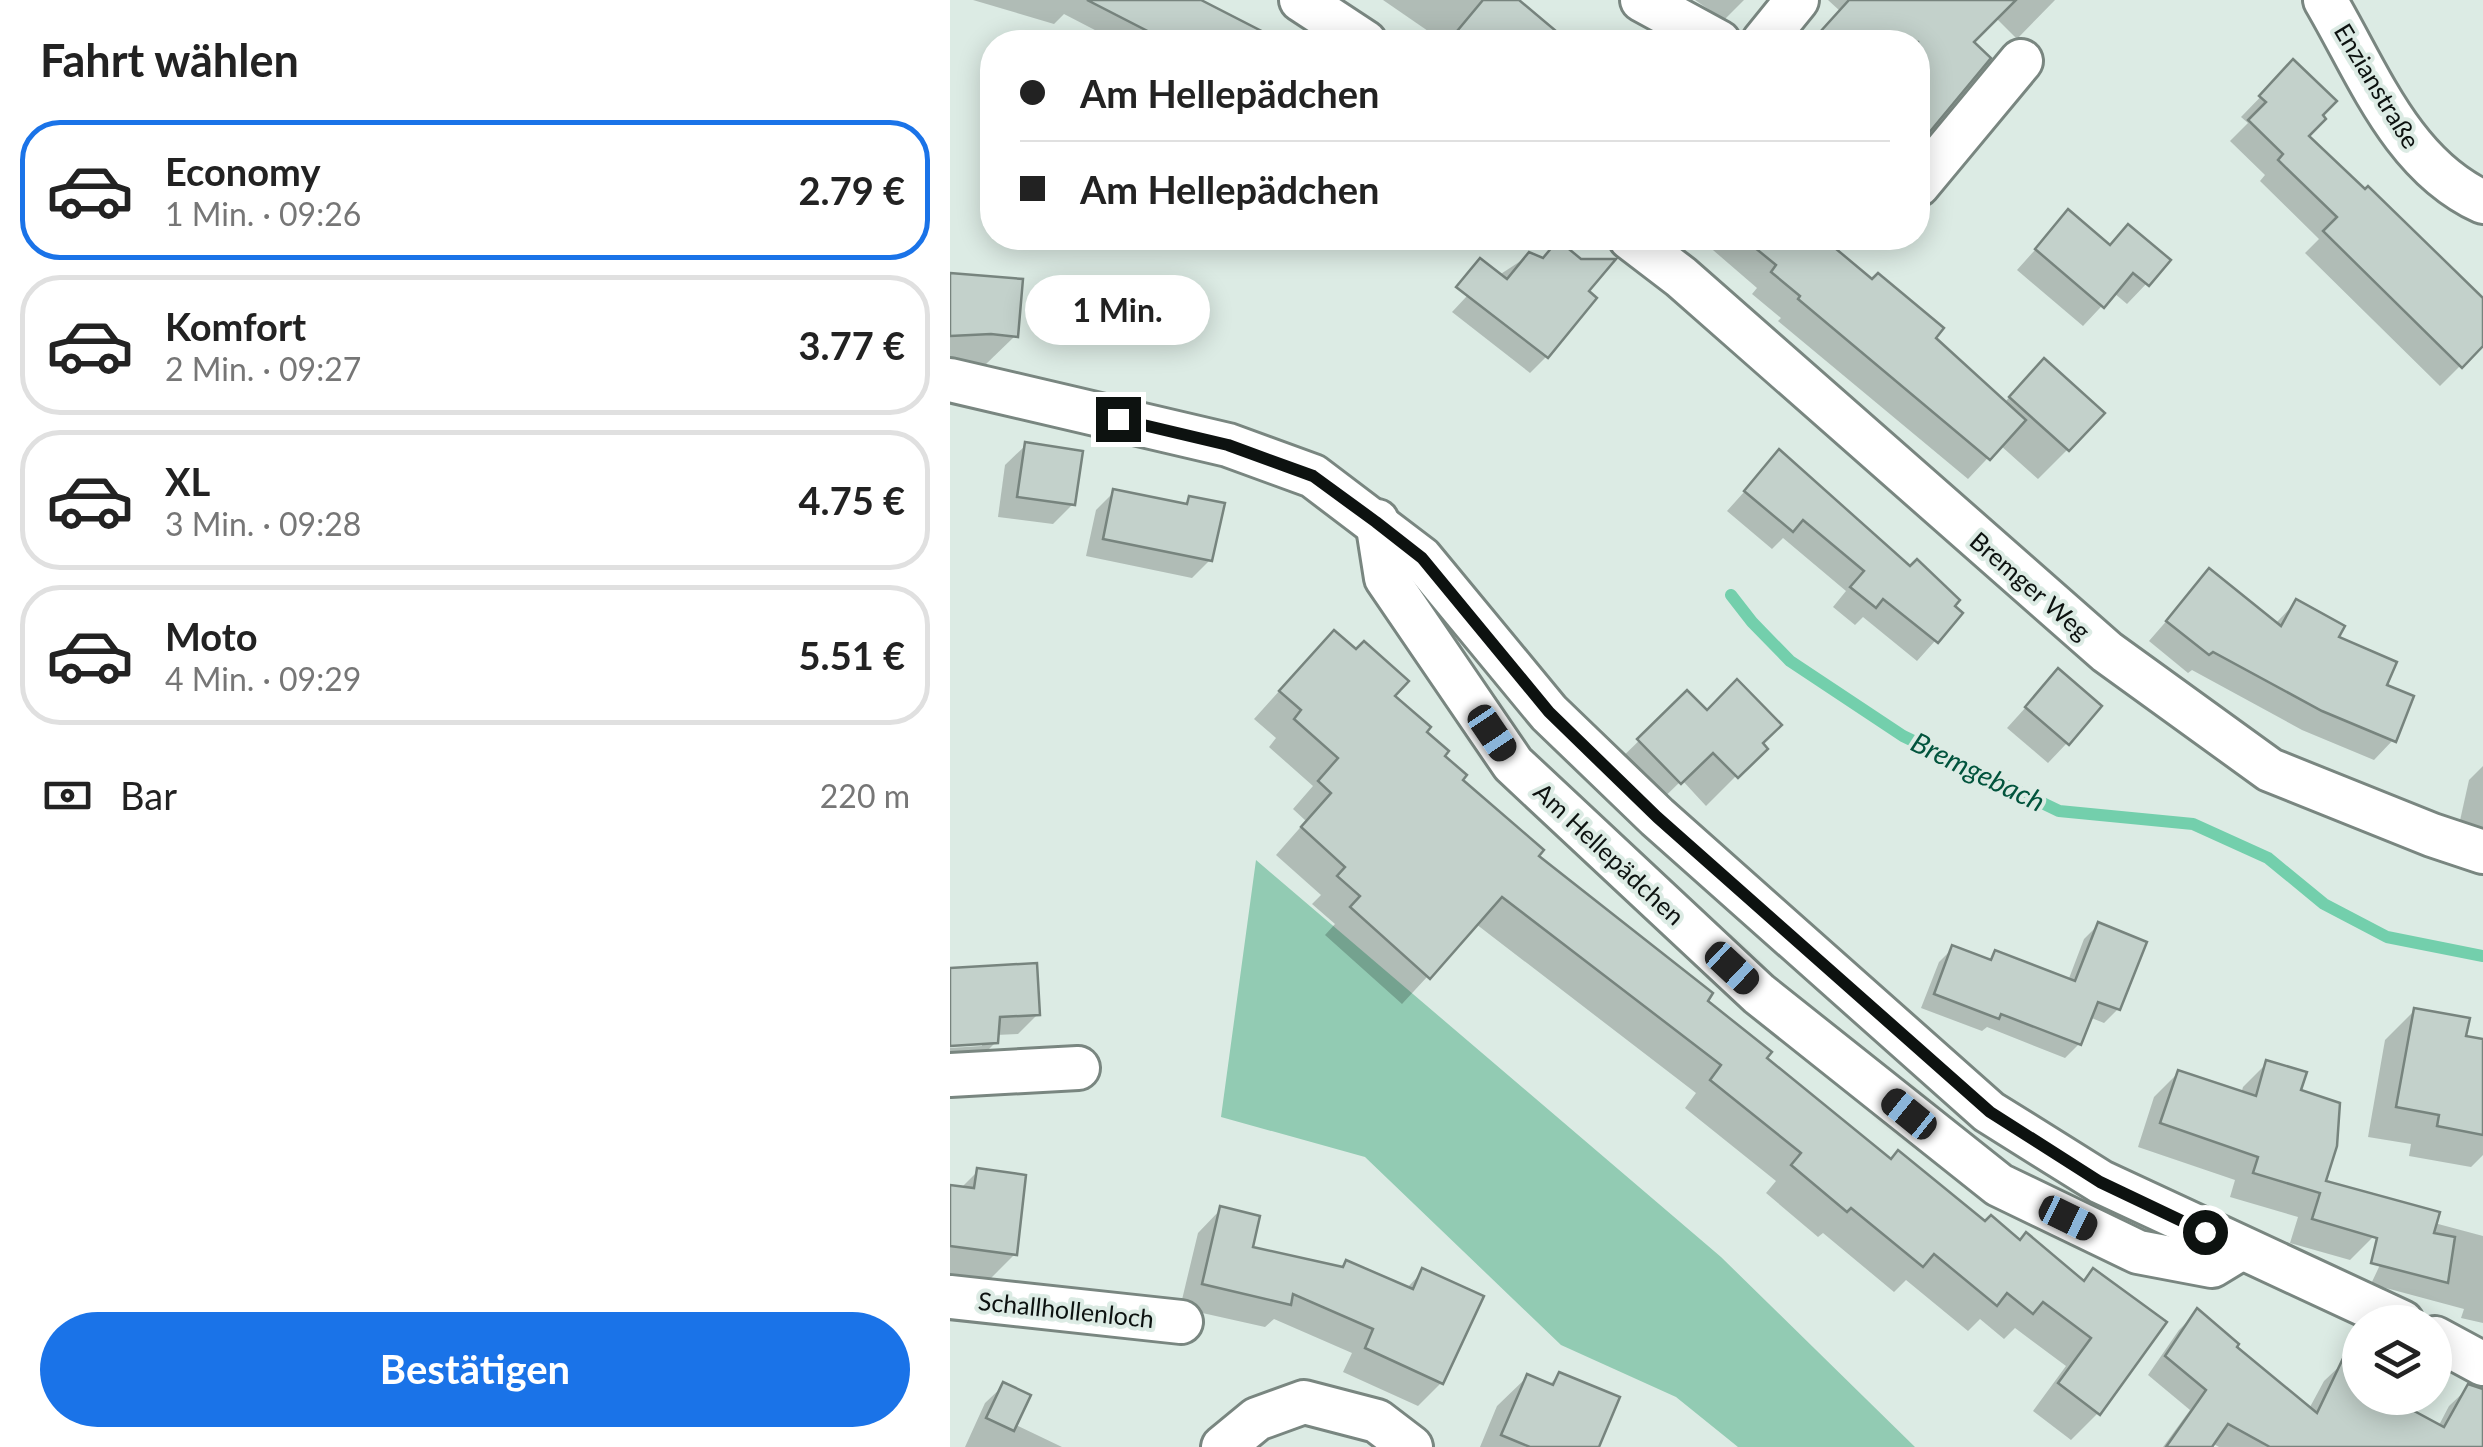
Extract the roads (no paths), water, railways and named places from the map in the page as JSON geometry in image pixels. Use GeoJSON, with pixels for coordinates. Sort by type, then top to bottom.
{"type":"FeatureCollection","features":[{"type":"Feature","properties":{"kind":"street"},"geometry":{"type":"LineString","coordinates":[[1301,0],[1347,30]]}},
{"type":"Feature","properties":{"kind":"street"},"geometry":{"type":"LineString","coordinates":[[1642,0],[1698,30]]}},
{"type":"Feature","properties":{"kind":"street"},"geometry":{"type":"LineString","coordinates":[[1774,30],[1798,0]]}},
{"type":"Feature","properties":{"kind":"street","name":"Enzianstraße"},"geometry":{"type":"LineString","coordinates":[[2325,0],[2412,148],[2456,189],[2483,202]]}},
{"type":"Feature","properties":{"kind":"street"},"geometry":{"type":"LineString","coordinates":[[1930,171],[2020,61]]}},
{"type":"Feature","properties":{"kind":"street","name":"Bremger Weg"},"geometry":{"type":"LineString","coordinates":[[1646,250],[2107,652],[2270,770],[2483,852]]}},
{"type":"Feature","properties":{"kind":"street"},"geometry":{"type":"LineString","coordinates":[[950,380],[1228,445],[1313,476],[1422,558],[1549,712],[1657,817],[1990,1112],[2100,1182],[2364,1305]]}},
{"type":"Feature","properties":{"kind":"street","name":"Am Hellepädchen"},"geometry":{"type":"LineString","coordinates":[[1376,522],[1386,578],[1512,764],[1759,994],[2000,1185],[2138,1252],[2212,1266],[2240,1250]]}},
{"type":"Feature","properties":{"kind":"street"},"geometry":{"type":"LineString","coordinates":[[950,1075],[1078,1068]]}},
{"type":"Feature","properties":{"kind":"street","name":"Schallhollenloch"},"geometry":{"type":"LineString","coordinates":[[950,1297],[1181,1322]]}},
{"type":"Feature","properties":{"kind":"street"},"geometry":{"type":"LineString","coordinates":[[2452,1347],[2483,1364]]}},
{"type":"Feature","properties":{"kind":"street"},"geometry":{"type":"LineString","coordinates":[[1222,1447],[1257,1419],[1304,1402],[1377,1422],[1411,1447]]}},
{"type":"Feature","properties":{"kind":"waterway","name":"Bremgebach"},"geometry":{"type":"LineString","coordinates":[[1731,595],[1790,661],[1903,736],[2059,811],[2193,824],[2268,858],[2324,904],[2387,937],[2483,956]]}}]}
